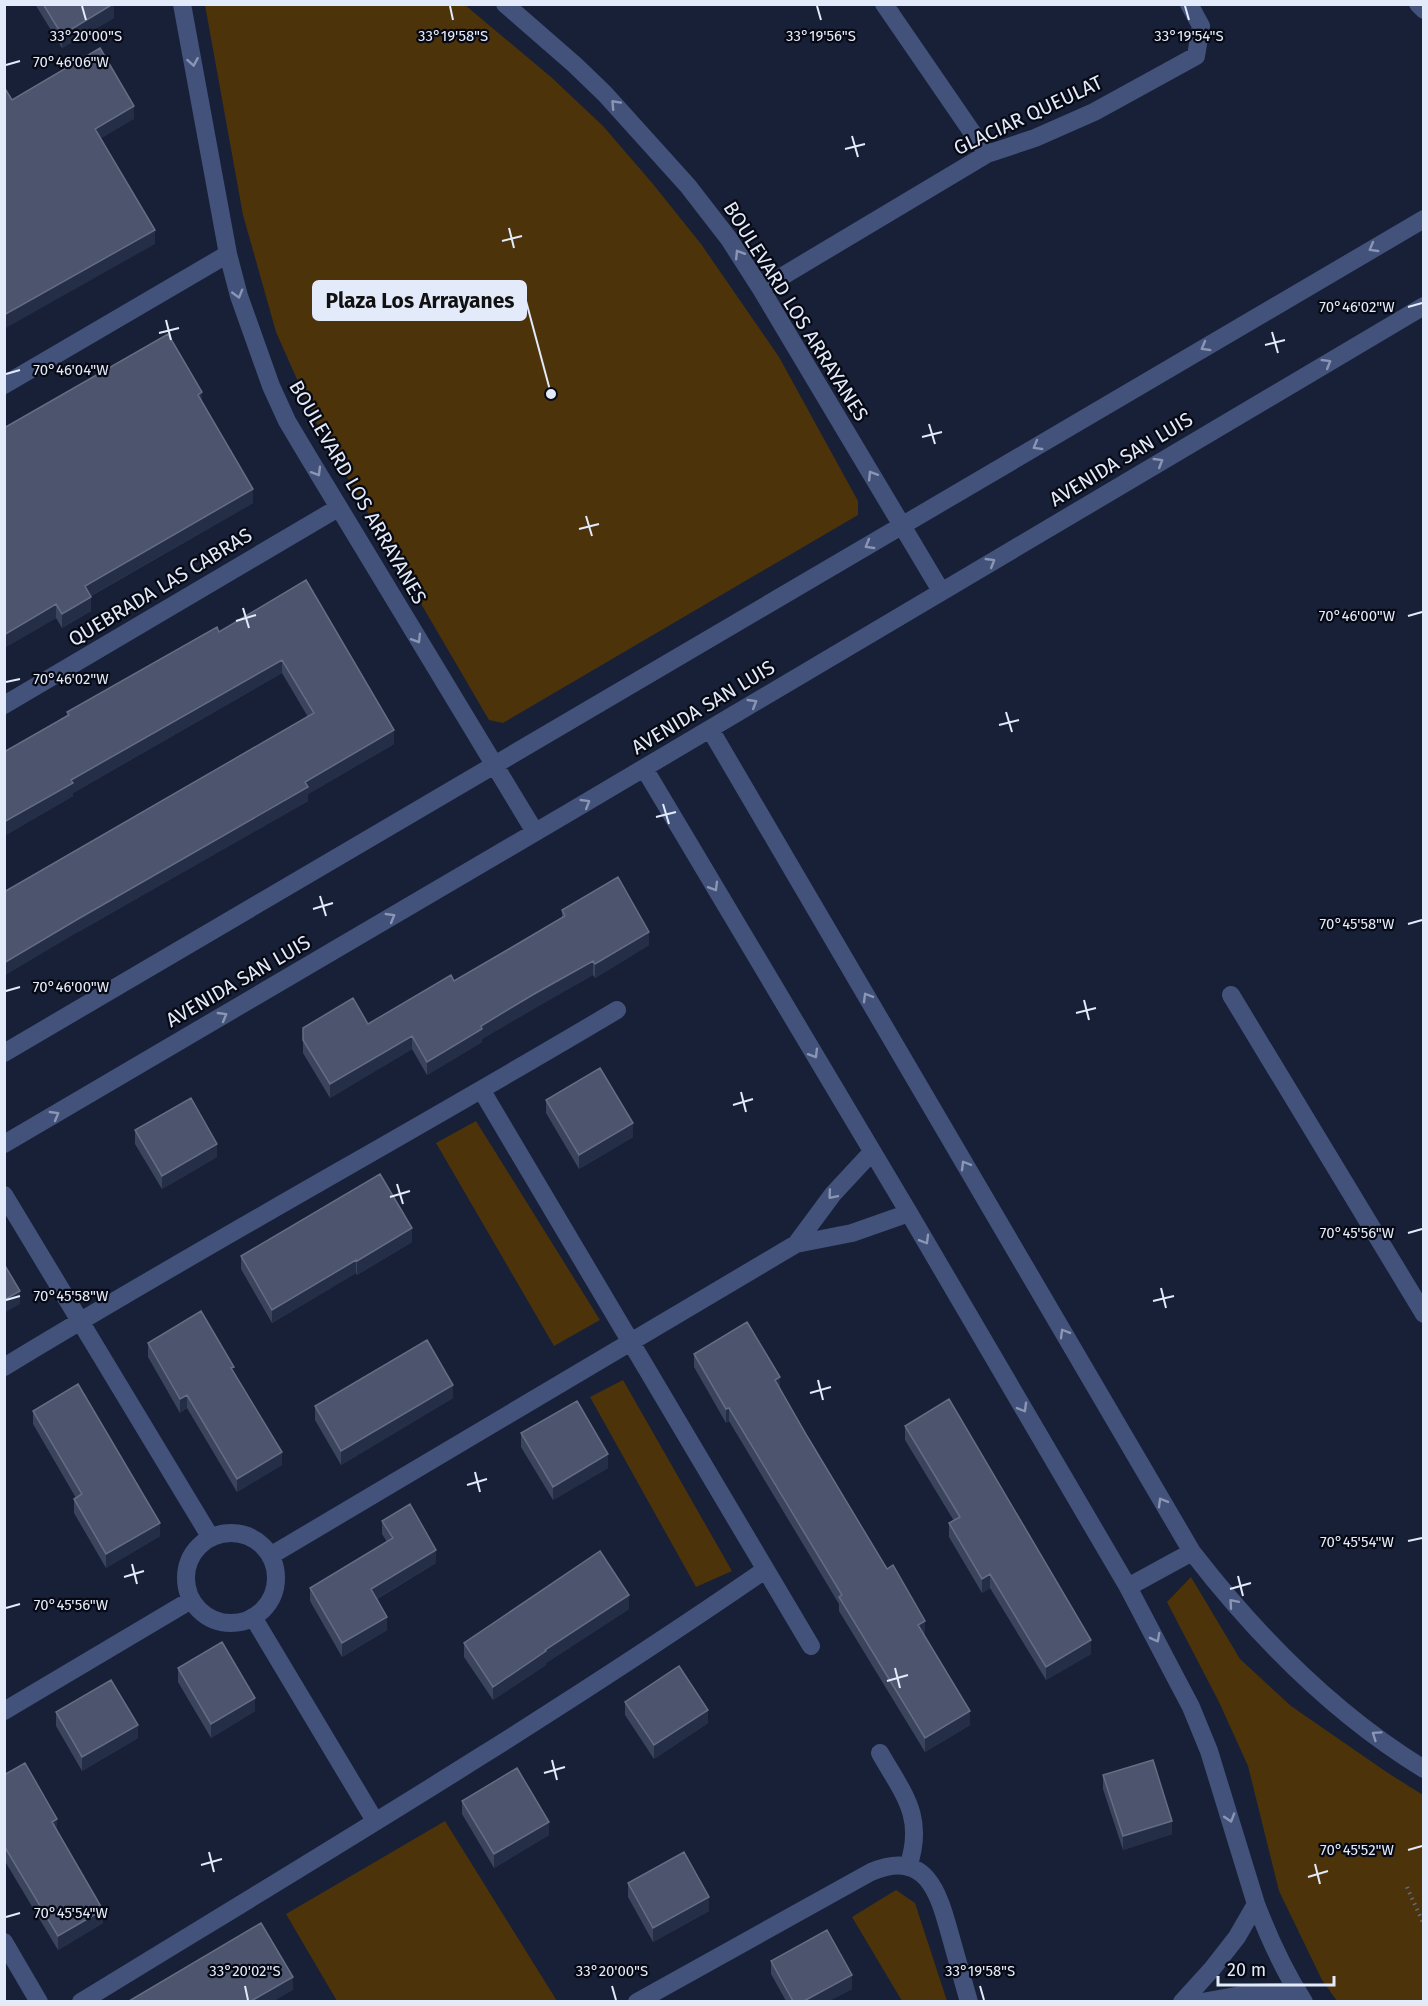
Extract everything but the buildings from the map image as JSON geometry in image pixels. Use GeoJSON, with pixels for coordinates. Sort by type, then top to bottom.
{"type":"FeatureCollection","features":[{"type":"Feature","properties":{"kind":"street","name":"BOULEVARD LOS ARRAYANES"},"geometry":{"type":"LineString","coordinates":[[182,4],[228,254],[239,296],[271,386],[287,421],[338,508],[535,832]]}},
{"type":"Feature","properties":{"kind":"street","name":"BOULEVARD LOS ARRAYANES"},"geometry":{"type":"LineString","coordinates":[[505,4],[575,65],[645,136],[729,239],[941,591]]}},
{"type":"Feature","properties":{"kind":"street"},"geometry":{"type":"LineString","coordinates":[[884,4],[987,154]]}},
{"type":"Feature","properties":{"kind":"street","name":"GLACIAR QUEULAT"},"geometry":{"type":"LineString","coordinates":[[761,289],[987,154],[1035,138],[1094,111],[1196,56],[1201,26],[1189,4]]}},
{"type":"Feature","properties":{"kind":"street"},"geometry":{"type":"LineString","coordinates":[[1418,4],[1424,10]]}},
{"type":"Feature","properties":{"kind":"street"},"geometry":{"type":"LineString","coordinates":[[4,1053],[1424,219]]}},
{"type":"Feature","properties":{"kind":"street"},"geometry":{"type":"LineString","coordinates":[[4,385],[228,254]]}},
{"type":"Feature","properties":{"kind":"street","name":"AVENIDA SAN LUIS"},"geometry":{"type":"LineString","coordinates":[[4,1144],[1424,306]]}},
{"type":"Feature","properties":{"kind":"street","name":"QUEBRADA LAS CABRAS"},"geometry":{"type":"LineString","coordinates":[[4,705],[338,508]]}},
{"type":"Feature","properties":{"kind":"street"},"geometry":{"type":"LineString","coordinates":[[710,729],[1192,1552],[1230,1601],[1272,1647],[1317,1689],[1424,1769]]}},
{"type":"Feature","properties":{"kind":"street"},"geometry":{"type":"LineString","coordinates":[[644,768],[1128,1587],[1195,1716],[1215,1771],[1256,1904],[1275,1951],[1300,1996]]}},
{"type":"Feature","properties":{"kind":"street"},"geometry":{"type":"LineString","coordinates":[[1231,995],[1424,1314]]}},
{"type":"Feature","properties":{"kind":"street"},"geometry":{"type":"LineString","coordinates":[[4,1367],[80,1320],[482,1091],[617,1010]]}},
{"type":"Feature","properties":{"kind":"street"},"geometry":{"type":"LineString","coordinates":[[482,1091],[811,1646]]}},
{"type":"Feature","properties":{"kind":"street"},"geometry":{"type":"LineString","coordinates":[[796,1244],[833,1194],[872,1152]]}},
{"type":"Feature","properties":{"kind":"street"},"geometry":{"type":"LineString","coordinates":[[4,1195],[211,1538]]}},
{"type":"Feature","properties":{"kind":"street"},"geometry":{"type":"LineString","coordinates":[[270,1556],[796,1244],[852,1233],[909,1213]]}},
{"type":"Feature","properties":{"kind":"street"},"geometry":{"type":"LineString","coordinates":[[232,1533],[244,1535],[254,1539],[270,1556],[276,1578],[274,1590],[270,1601],[253,1617],[230,1624],[219,1622],[198,1610],[191,1600],[187,1588],[188,1565],[193,1554],[211,1538],[232,1533]]}},
{"type":"Feature","properties":{"kind":"street"},"geometry":{"type":"LineString","coordinates":[[1128,1587],[1192,1552]]}},
{"type":"Feature","properties":{"kind":"street"},"geometry":{"type":"LineString","coordinates":[[81,2001],[499,1746],[765,1570]]}},
{"type":"Feature","properties":{"kind":"street"},"geometry":{"type":"LineString","coordinates":[[4,1711],[191,1600]]}},
{"type":"Feature","properties":{"kind":"street"},"geometry":{"type":"LineString","coordinates":[[253,1617],[375,1821]]}},
{"type":"Feature","properties":{"kind":"street"},"geometry":{"type":"LineString","coordinates":[[880,1753],[910,1806],[914,1820],[913,1851],[908,1867]]}},
{"type":"Feature","properties":{"kind":"street"},"geometry":{"type":"LineString","coordinates":[[637,2001],[871,1872],[883,1867],[895,1866],[908,1867],[922,1873],[932,1883],[939,1897],[969,2001]]}},
{"type":"Feature","properties":{"kind":"street"},"geometry":{"type":"LineString","coordinates":[[1182,2001],[1212,1970],[1237,1937],[1256,1904]]}},
{"type":"Feature","properties":{"kind":"street"},"geometry":{"type":"LineString","coordinates":[[4,1942],[39,2001]]}},
{"type":"Feature","properties":{"kind":"street"},"geometry":{"type":"LineString","coordinates":[[1202,2001],[1252,1993],[1300,1996]]}},
{"type":"Feature","properties":{"kind":"path"},"geometry":{"type":"LineString","coordinates":[[1407,1887],[1424,1925]]}},
{"type":"Feature","properties":{"kind":"shaded area"},"geometry":{"type":"Polygon","coordinates":[[[205,5],[465,5],[551,77],[603,126],[701,244],[779,357],[858,501],[858,515],[503,723],[489,720],[320,431],[276,332],[243,215],[205,5]]]}},
{"type":"Feature","properties":{"kind":"shaded area"},"geometry":{"type":"Polygon","coordinates":[[[476,1121],[600,1320],[554,1346],[436,1143],[476,1121]]]}},
{"type":"Feature","properties":{"kind":"shaded area"},"geometry":{"type":"Polygon","coordinates":[[[623,1380],[732,1571],[696,1587],[590,1397],[623,1380]]]}},
{"type":"Feature","properties":{"kind":"shaded area"},"geometry":{"type":"Polygon","coordinates":[[[1191,1577],[1240,1659],[1291,1706],[1423,1795],[1423,2001],[1337,2001],[1322,1980],[1279,1891],[1248,1766],[1219,1702],[1167,1602],[1191,1577]]]}},
{"type":"Feature","properties":{"kind":"shaded area"},"geometry":{"type":"Polygon","coordinates":[[[445,1821],[557,2001],[337,2001],[286,1914],[445,1821]]]}},
{"type":"Feature","properties":{"kind":"shaded area"},"geometry":{"type":"Polygon","coordinates":[[[896,1890],[915,1903],[947,2001],[902,2001],[852,1917],[896,1890]]]}},
{"type":"Feature","properties":{"kind":"place","name":"Plaza Los Arrayanes"},"geometry":{"type":"Point","coordinates":[551,394]}}]}
